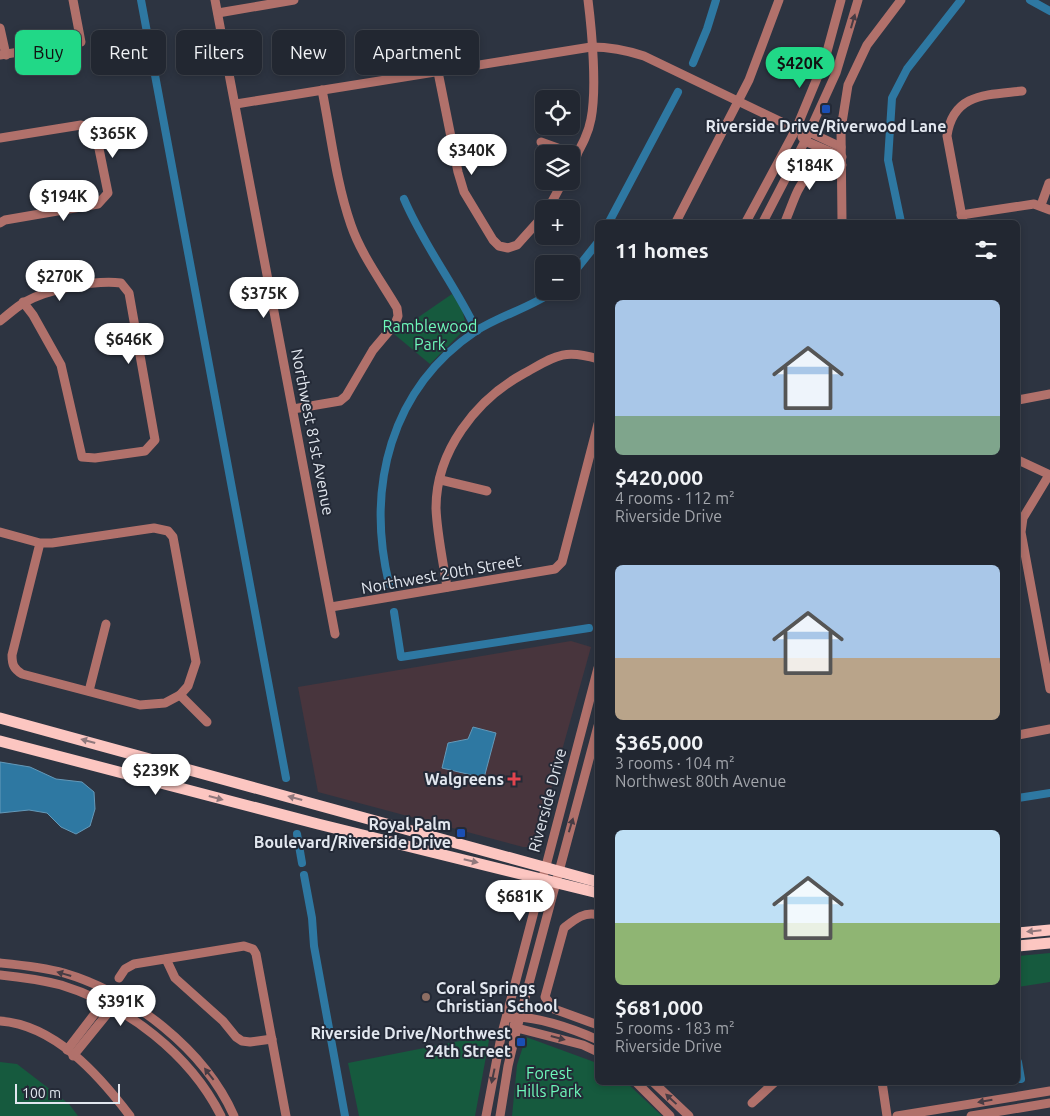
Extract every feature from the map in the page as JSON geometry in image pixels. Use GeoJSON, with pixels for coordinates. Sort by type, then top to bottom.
{"type":"FeatureCollection","features":[{"type":"Feature","properties":{"kind":"main road"},"geometry":{"type":"LineString","coordinates":[[0,718],[543,873]]}},
{"type":"Feature","properties":{"kind":"main road"},"geometry":{"type":"LineString","coordinates":[[0,741],[318,824],[556,876],[595,882]]}},
{"type":"Feature","properties":{"kind":"main road"},"geometry":{"type":"LineString","coordinates":[[556,876],[595,892]]}},
{"type":"Feature","properties":{"kind":"main road"},"geometry":{"type":"LineString","coordinates":[[1020,933],[1050,930]]}},
{"type":"Feature","properties":{"kind":"main road"},"geometry":{"type":"LineString","coordinates":[[1020,946],[1050,943]]}},
{"type":"Feature","properties":{"kind":"street"},"geometry":{"type":"LineString","coordinates":[[0,28],[3,55],[81,42],[73,0]]}},
{"type":"Feature","properties":{"kind":"street","name":"Northwest 81st Avenue"},"geometry":{"type":"LineString","coordinates":[[215,0],[335,634]]}},
{"type":"Feature","properties":{"kind":"street"},"geometry":{"type":"LineString","coordinates":[[218,13],[294,0]]}},
{"type":"Feature","properties":{"kind":"street"},"geometry":{"type":"LineString","coordinates":[[580,149],[591,120],[594,100],[588,0]]}},
{"type":"Feature","properties":{"kind":"street"},"geometry":{"type":"LineString","coordinates":[[677,220],[738,103],[758,57],[779,0]]}},
{"type":"Feature","properties":{"kind":"street"},"geometry":{"type":"LineString","coordinates":[[747,220],[796,129],[825,59],[841,0]]}},
{"type":"Feature","properties":{"kind":"street"},"geometry":{"type":"LineString","coordinates":[[763,220],[805,141],[836,73],[858,0]]}},
{"type":"Feature","properties":{"kind":"street"},"geometry":{"type":"LineString","coordinates":[[842,220],[842,110],[857,64],[867,45],[901,0]]}},
{"type":"Feature","properties":{"kind":"street"},"geometry":{"type":"LineString","coordinates":[[479,65],[591,46],[625,50],[644,56],[738,103],[796,129],[809,132],[841,146]]}},
{"type":"Feature","properties":{"kind":"street"},"geometry":{"type":"LineString","coordinates":[[236,104],[419,75]]}},
{"type":"Feature","properties":{"kind":"street"},"geometry":{"type":"LineString","coordinates":[[439,75],[458,172],[464,192],[493,240],[500,246],[508,248],[517,245],[535,225]]}},
{"type":"Feature","properties":{"kind":"street"},"geometry":{"type":"LineString","coordinates":[[293,409],[340,401],[346,396],[373,350],[396,324],[398,316],[397,308],[362,250],[351,225],[342,192],[322,90]]}},
{"type":"Feature","properties":{"kind":"street"},"geometry":{"type":"LineString","coordinates":[[1022,90],[974,97],[955,111],[949,123],[947,136],[962,219],[1034,204],[1050,210]]}},
{"type":"Feature","properties":{"kind":"street"},"geometry":{"type":"LineString","coordinates":[[0,138],[82,126],[95,129],[108,193],[98,204],[5,220],[0,223]]}},
{"type":"Feature","properties":{"kind":"street"},"geometry":{"type":"LineString","coordinates":[[796,129],[805,141],[842,161]]}},
{"type":"Feature","properties":{"kind":"street"},"geometry":{"type":"LineString","coordinates":[[541,142],[549,145]]}},
{"type":"Feature","properties":{"kind":"street"},"geometry":{"type":"LineString","coordinates":[[787,220],[798,188],[804,179],[812,172],[842,161]]}},
{"type":"Feature","properties":{"kind":"street"},"geometry":{"type":"LineString","coordinates":[[1041,206],[1049,183]]}},
{"type":"Feature","properties":{"kind":"street"},"geometry":{"type":"LineString","coordinates":[[0,321],[23,302],[43,293],[109,282],[121,282],[129,293],[155,440],[145,451],[95,458],[82,457],[61,365],[33,315],[23,302]]}},
{"type":"Feature","properties":{"kind":"street"},"geometry":{"type":"LineString","coordinates":[[448,587],[436,508],[440,480],[454,442],[478,408],[496,391],[517,377],[565,353],[578,353],[595,358]]}},
{"type":"Feature","properties":{"kind":"street"},"geometry":{"type":"LineString","coordinates":[[1020,400],[1050,394]]}},
{"type":"Feature","properties":{"kind":"street","name":"Northwest 20th Street"},"geometry":{"type":"LineString","coordinates":[[331,608],[555,569],[562,562],[595,442]]}},
{"type":"Feature","properties":{"kind":"street"},"geometry":{"type":"LineString","coordinates":[[1020,461],[1050,475],[1023,518],[1021,532],[1050,690]]}},
{"type":"Feature","properties":{"kind":"street"},"geometry":{"type":"LineString","coordinates":[[440,480],[487,491]]}},
{"type":"Feature","properties":{"kind":"street"},"geometry":{"type":"LineString","coordinates":[[0,532],[40,543],[64,542],[154,528],[168,530],[173,536],[196,662],[188,686],[180,695],[165,702],[147,705],[22,674],[14,667],[12,655],[40,543]]}},
{"type":"Feature","properties":{"kind":"street"},"geometry":{"type":"LineString","coordinates":[[88,691],[106,624]]}},
{"type":"Feature","properties":{"kind":"street","name":"Riverside Drive"},"geometry":{"type":"LineString","coordinates":[[486,1116],[507,1018],[543,873],[595,679]]}},
{"type":"Feature","properties":{"kind":"street"},"geometry":{"type":"LineString","coordinates":[[180,695],[207,722]]}},
{"type":"Feature","properties":{"kind":"street"},"geometry":{"type":"LineString","coordinates":[[1020,735],[1050,729]]}},
{"type":"Feature","properties":{"kind":"street","name":"Riverside Drive"},"geometry":{"type":"LineString","coordinates":[[500,1116],[517,1028],[556,876],[579,802],[595,738]]}},
{"type":"Feature","properties":{"kind":"street"},"geometry":{"type":"LineString","coordinates":[[595,914],[590,913],[580,917],[564,928],[545,997],[554,1010],[595,1024]]}},
{"type":"Feature","properties":{"kind":"street"},"geometry":{"type":"LineString","coordinates":[[119,978],[125,969],[134,964],[244,946],[253,949],[256,954],[286,1116]]}},
{"type":"Feature","properties":{"kind":"street"},"geometry":{"type":"LineString","coordinates":[[166,959],[175,978],[217,1015],[236,1037],[242,1041],[250,1042],[272,1039]]}},
{"type":"Feature","properties":{"kind":"street"},"geometry":{"type":"LineString","coordinates":[[0,963],[64,973],[120,998],[156,1023],[197,1058],[216,1082],[234,1116]]}},
{"type":"Feature","properties":{"kind":"street"},"geometry":{"type":"LineString","coordinates":[[0,975],[60,985],[113,1007],[149,1032],[188,1066],[205,1089],[221,1116]]}},
{"type":"Feature","properties":{"kind":"street"},"geometry":{"type":"LineString","coordinates":[[70,1053],[111,993]]}},
{"type":"Feature","properties":{"kind":"street"},"geometry":{"type":"LineString","coordinates":[[70,1053],[120,998]]}},
{"type":"Feature","properties":{"kind":"street"},"geometry":{"type":"LineString","coordinates":[[507,1018],[521,1016],[595,1039]]}},
{"type":"Feature","properties":{"kind":"street"},"geometry":{"type":"LineString","coordinates":[[507,1018],[517,1028],[583,1045],[595,1051]]}},
{"type":"Feature","properties":{"kind":"street"},"geometry":{"type":"LineString","coordinates":[[0,1021],[16,1022],[34,1029],[70,1053],[106,1084],[130,1116]]}},
{"type":"Feature","properties":{"kind":"street"},"geometry":{"type":"LineString","coordinates":[[639,1085],[670,1116]]}},
{"type":"Feature","properties":{"kind":"street"},"geometry":{"type":"LineString","coordinates":[[656,1085],[689,1116]]}},
{"type":"Feature","properties":{"kind":"street"},"geometry":{"type":"LineString","coordinates":[[752,1103],[772,1085]]}},
{"type":"Feature","properties":{"kind":"street"},"geometry":{"type":"LineString","coordinates":[[882,1085],[887,1116]]}},
{"type":"Feature","properties":{"kind":"street"},"geometry":{"type":"LineString","coordinates":[[897,1116],[1050,1091]]}},
{"type":"Feature","properties":{"kind":"street"},"geometry":{"type":"LineString","coordinates":[[1007,1097],[1010,1110]]}},
{"type":"Feature","properties":{"kind":"street"},"geometry":{"type":"LineString","coordinates":[[971,1116],[1050,1103]]}},
{"type":"Feature","properties":{"kind":"shaded area"},"geometry":{"type":"Polygon","coordinates":[[[571,641],[591,647],[536,843],[531,847],[523,847],[318,792],[298,687],[571,641]]]}},
{"type":"Feature","properties":{"kind":"green space","name":"Ramblewood Park"},"geometry":{"type":"Polygon","coordinates":[[[452,294],[462,309],[466,325],[463,331],[430,364],[394,334],[452,294]]]}},
{"type":"Feature","properties":{"kind":"green space"},"geometry":{"type":"Polygon","coordinates":[[[1050,953],[1050,982],[1020,987],[1020,956],[1050,953]]]}},
{"type":"Feature","properties":{"kind":"green space"},"geometry":{"type":"Polygon","coordinates":[[[490,1035],[475,1116],[359,1116],[348,1063],[490,1035]]]}},
{"type":"Feature","properties":{"kind":"green space","name":"Forest Hills Park"},"geometry":{"type":"Polygon","coordinates":[[[526,1037],[595,1062],[595,1085],[629,1085],[662,1116],[512,1116],[517,1065],[526,1037]]]}},
{"type":"Feature","properties":{"kind":"green space"},"geometry":{"type":"Polygon","coordinates":[[[0,1062],[17,1064],[69,1104],[78,1116],[0,1116],[0,1062]]]}},
{"type":"Feature","properties":{"kind":"water"},"geometry":{"type":"Polygon","coordinates":[[[473,727],[496,733],[484,778],[442,768],[448,743],[468,739],[473,727]]]}},
{"type":"Feature","properties":{"kind":"water"},"geometry":{"type":"Polygon","coordinates":[[[0,762],[30,767],[56,779],[82,782],[94,792],[95,809],[90,826],[76,834],[61,827],[47,813],[29,810],[0,813],[0,762]]]}},
{"type":"Feature","properties":{"kind":"waterway"},"geometry":{"type":"LineString","coordinates":[[141,0],[286,778]]}},
{"type":"Feature","properties":{"kind":"waterway"},"geometry":{"type":"LineString","coordinates":[[693,63],[716,0]]}},
{"type":"Feature","properties":{"kind":"waterway"},"geometry":{"type":"LineString","coordinates":[[901,220],[888,160],[892,98],[907,69],[961,0]]}},
{"type":"Feature","properties":{"kind":"waterway"},"geometry":{"type":"LineString","coordinates":[[1030,0],[1050,11]]}},
{"type":"Feature","properties":{"kind":"waterway"},"geometry":{"type":"LineString","coordinates":[[610,220],[678,92]]}},
{"type":"Feature","properties":{"kind":"waterway"},"geometry":{"type":"LineString","coordinates":[[404,199],[421,233],[477,331]]}},
{"type":"Feature","properties":{"kind":"waterway"},"geometry":{"type":"LineString","coordinates":[[580,265],[595,246]]}},
{"type":"Feature","properties":{"kind":"waterway"},"geometry":{"type":"LineString","coordinates":[[389,584],[383,548],[381,512],[384,477],[392,443],[405,411],[423,381],[447,355],[476,331],[539,300]]}},
{"type":"Feature","properties":{"kind":"waterway"},"geometry":{"type":"LineString","coordinates":[[394,612],[401,657],[589,628]]}},
{"type":"Feature","properties":{"kind":"waterway"},"geometry":{"type":"LineString","coordinates":[[1020,798],[1050,793]]}},
{"type":"Feature","properties":{"kind":"waterway"},"geometry":{"type":"LineString","coordinates":[[297,834],[302,863]]}},
{"type":"Feature","properties":{"kind":"waterway"},"geometry":{"type":"LineString","coordinates":[[304,875],[312,918],[314,946],[345,1116]]}},
{"type":"Feature","properties":{"kind":"waterway"},"geometry":{"type":"LineString","coordinates":[[1020,1073],[1021,1079]]}},
{"type":"Feature","properties":{"kind":"place","name":"Riverside Drive/Riverwood Lane"},"geometry":{"type":"Point","coordinates":[826,109]}},
{"type":"Feature","properties":{"kind":"place","name":"Walgreens"},"geometry":{"type":"Point","coordinates":[514,779]}},
{"type":"Feature","properties":{"kind":"place","name":"Royal Palm Boulevard/Riverside Drive"},"geometry":{"type":"Point","coordinates":[461,833]}},
{"type":"Feature","properties":{"kind":"place","name":"Coral Springs Christian School"},"geometry":{"type":"Point","coordinates":[426,997]}},
{"type":"Feature","properties":{"kind":"place","name":"Riverside Drive/Northwest 24th Street"},"geometry":{"type":"Point","coordinates":[521,1042]}}]}
